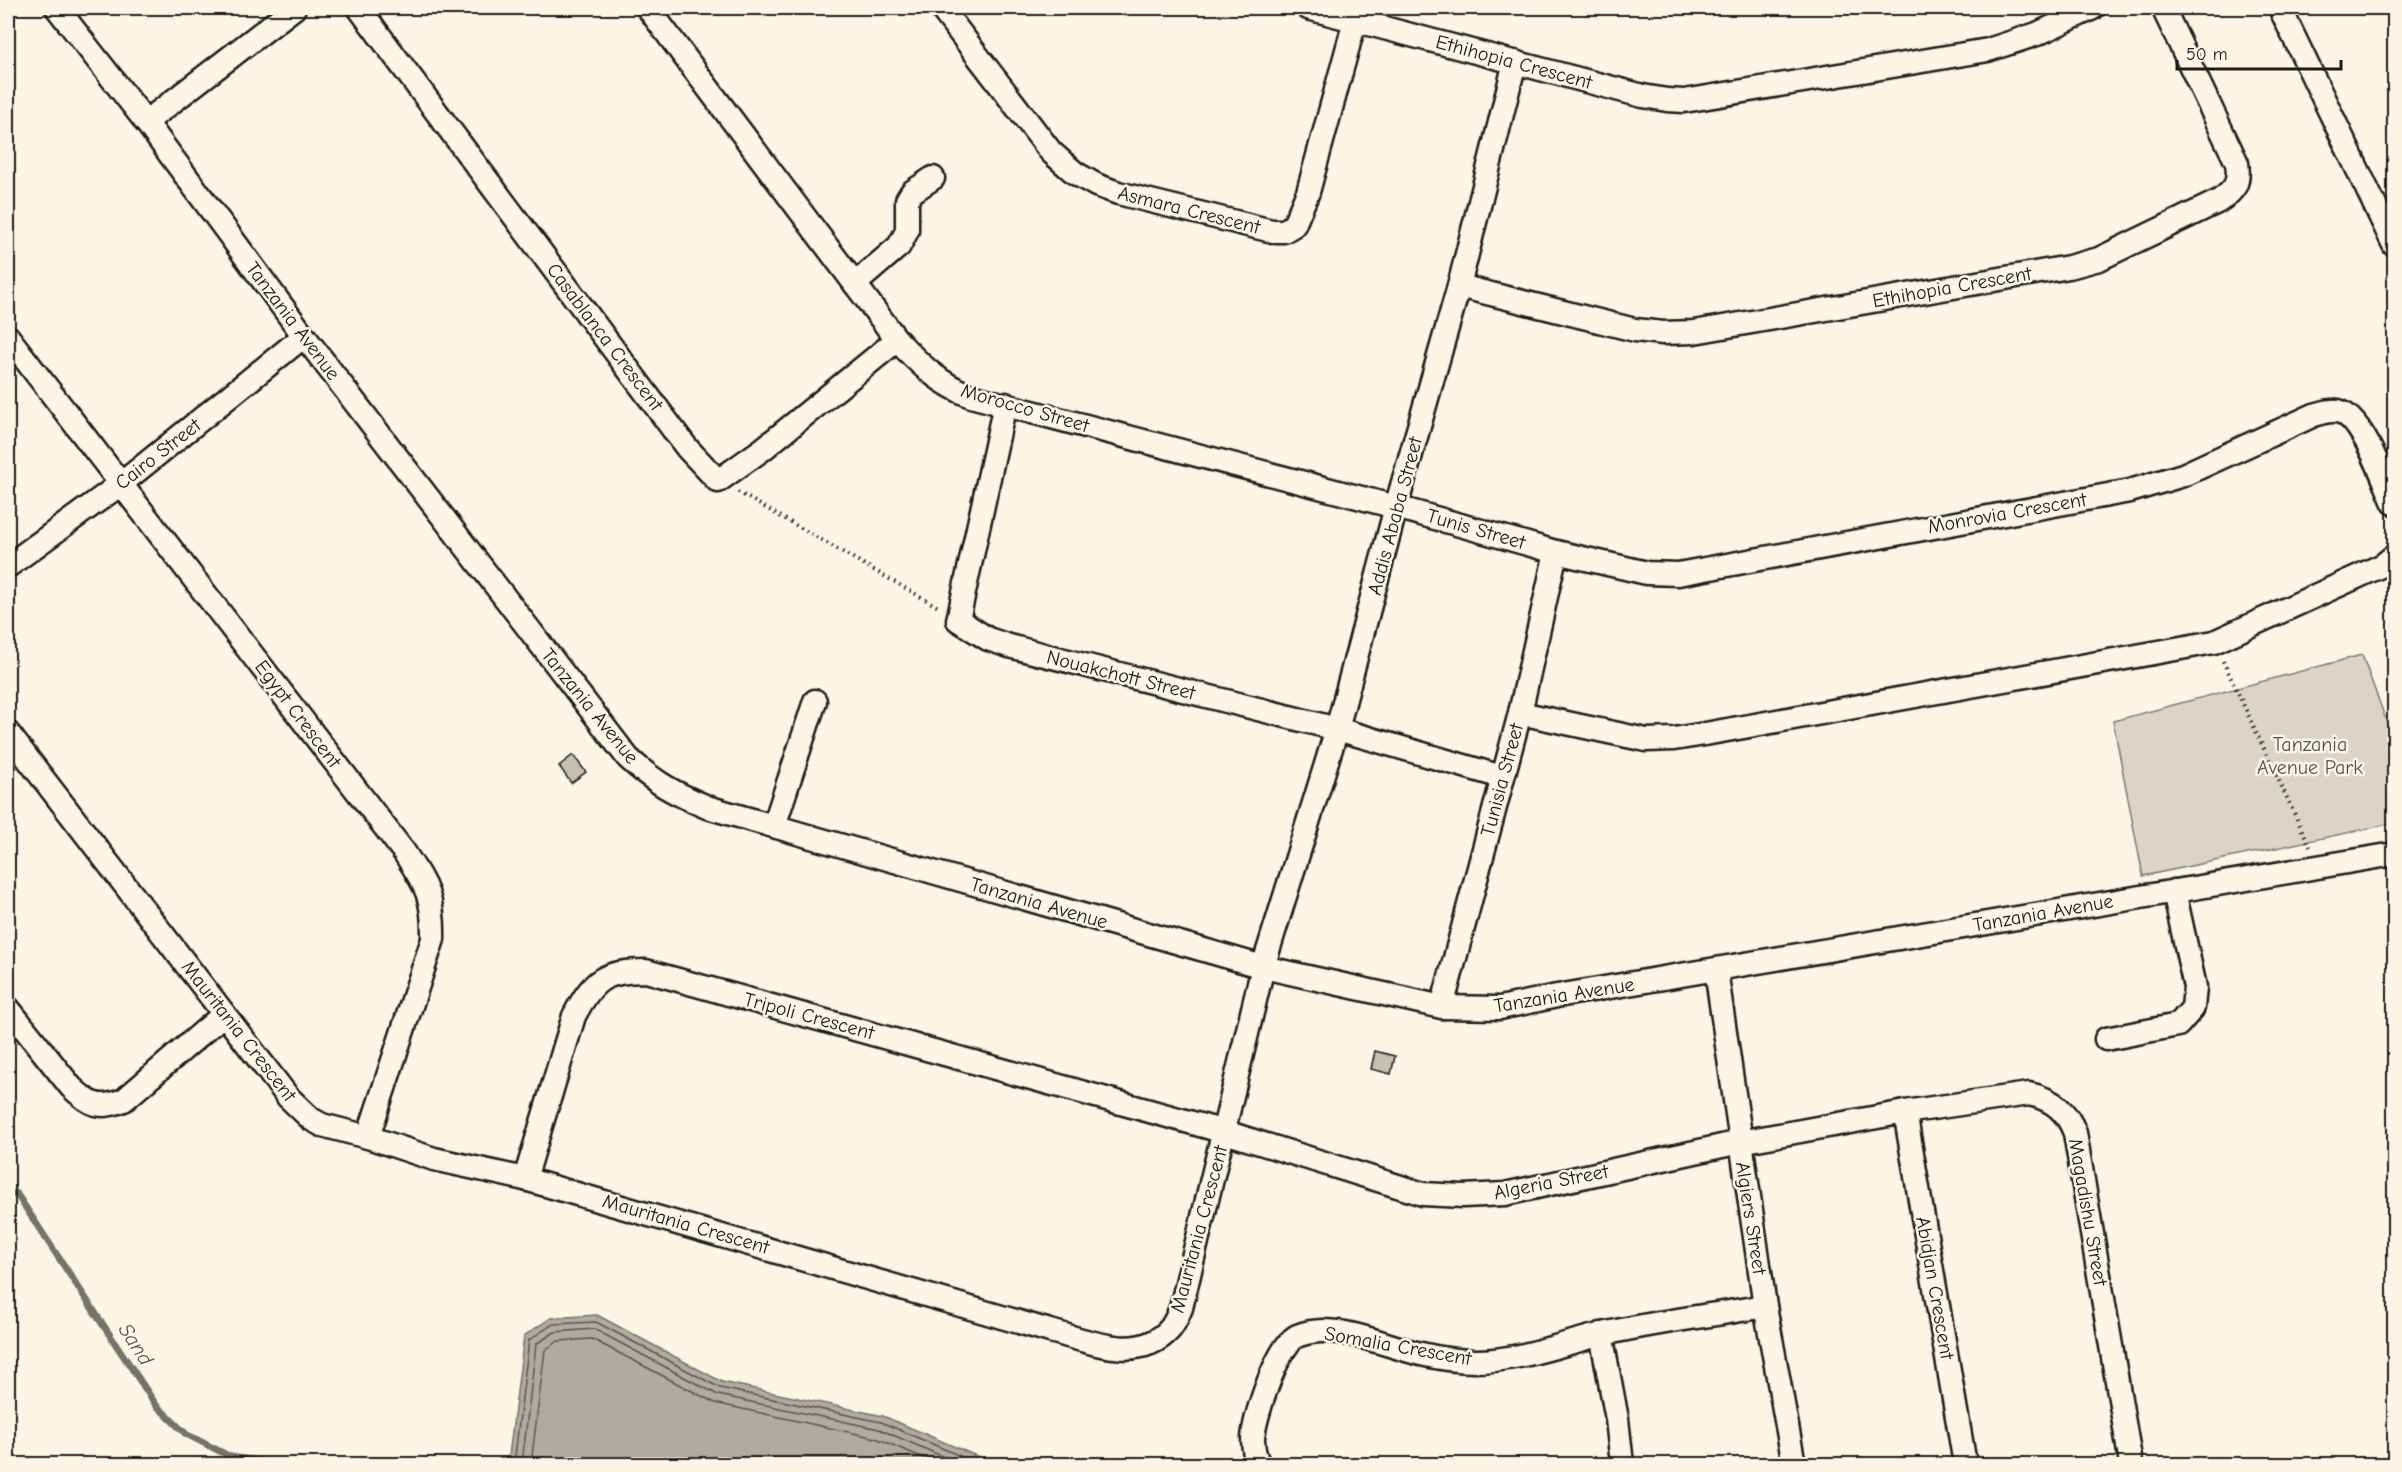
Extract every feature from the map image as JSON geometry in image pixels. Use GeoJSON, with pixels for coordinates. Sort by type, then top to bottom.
{"type":"FeatureCollection","features":[{"type":"Feature","properties":{"kind":"street","name":"Tanzania Avenue"},"geometry":{"type":"LineString","coordinates":[[57,8],[146,122],[304,336],[628,758],[649,777],[675,794],[707,807],[1263,967],[1442,1007],[1500,1008],[2394,854]]}},
{"type":"Feature","properties":{"kind":"street"},"geometry":{"type":"LineString","coordinates":[[146,122],[294,8]]}},
{"type":"Feature","properties":{"kind":"street","name":"Casablanca Crescent"},"geometry":{"type":"LineString","coordinates":[[359,8],[687,448],[718,481]]}},
{"type":"Feature","properties":{"kind":"street","name":"Morocco Street"},"geometry":{"type":"LineString","coordinates":[[648,8],[897,340],[919,364],[955,389],[971,396],[1396,507]]}},
{"type":"Feature","properties":{"kind":"street","name":"Asmara Crescent"},"geometry":{"type":"LineString","coordinates":[[941,8],[1051,152],[1074,173],[1095,185],[1118,193],[1272,231],[1284,231],[1293,225],[1304,203],[1355,21]]}},
{"type":"Feature","properties":{"kind":"street"},"geometry":{"type":"LineString","coordinates":[[1308,8],[1355,21]]}},
{"type":"Feature","properties":{"kind":"street","name":"Ethihopia Crescent"},"geometry":{"type":"LineString","coordinates":[[1355,21],[1643,96],[1683,101],[1988,50],[2037,34],[2058,15],[2093,8]]}},
{"type":"Feature","properties":{"kind":"street","name":"Ethihopia Crescent"},"geometry":{"type":"LineString","coordinates":[[1459,286],[1635,330],[1663,333],[1694,332],[2057,269],[2099,259],[2219,201],[2234,191],[2239,177],[2237,163],[2163,8]]}},
{"type":"Feature","properties":{"kind":"street"},"geometry":{"type":"LineString","coordinates":[[2280,8],[2394,245]]}},
{"type":"Feature","properties":{"kind":"street","name":"Addis Ababa Street"},"geometry":{"type":"LineString","coordinates":[[1263,967],[1337,729],[1396,507],[1459,286],[1515,62]]}},
{"type":"Feature","properties":{"kind":"street"},"geometry":{"type":"LineString","coordinates":[[855,284],[899,246],[907,231],[907,200],[912,192],[933,178]]}},
{"type":"Feature","properties":{"kind":"street","name":"Cairo Street"},"geometry":{"type":"LineString","coordinates":[[8,566],[122,483],[304,336]]}},
{"type":"Feature","properties":{"kind":"street","name":"Egypt Crescent"},"geometry":{"type":"LineString","coordinates":[[8,338],[122,483],[404,852],[427,889],[434,911],[434,939],[369,1137]]}},
{"type":"Feature","properties":{"kind":"street"},"geometry":{"type":"LineString","coordinates":[[718,481],[763,449],[897,340]]}},
{"type":"Feature","properties":{"kind":"street"},"geometry":{"type":"LineString","coordinates":[[958,620],[1005,404]]}},
{"type":"Feature","properties":{"kind":"street","name":"Monrovia Crescent"},"geometry":{"type":"LineString","coordinates":[[1556,552],[1647,573],[1678,574],[2130,491],[2183,475],[2314,415],[2328,411],[2339,411],[2352,419],[2360,430],[2394,503]]}},
{"type":"Feature","properties":{"kind":"street","name":"Tunis Street"},"geometry":{"type":"LineString","coordinates":[[1396,507],[1556,552]]}},
{"type":"Feature","properties":{"kind":"street","name":"Tunisia Street"},"geometry":{"type":"LineString","coordinates":[[1442,1007],[1520,713],[1556,552]]}},
{"type":"Feature","properties":{"kind":"street"},"geometry":{"type":"LineString","coordinates":[[1520,713],[1646,740],[1674,739],[2214,642],[2383,565],[2394,556]]}},
{"type":"Feature","properties":{"kind":"street","name":"Nouakchott Street"},"geometry":{"type":"LineString","coordinates":[[958,620],[988,639],[1009,646],[1337,729],[1502,777]]}},
{"type":"Feature","properties":{"kind":"street"},"geometry":{"type":"LineString","coordinates":[[774,826],[814,700]]}},
{"type":"Feature","properties":{"kind":"street","name":"Mauritania Crescent"},"geometry":{"type":"LineString","coordinates":[[8,733],[288,1097],[311,1119],[322,1125],[369,1137],[434,1159],[525,1179],[1115,1348],[1138,1348],[1155,1342],[1171,1328],[1181,1308],[1263,967]]}},
{"type":"Feature","properties":{"kind":"street"},"geometry":{"type":"LineString","coordinates":[[2106,1040],[2178,1025],[2193,1008],[2195,987],[2174,891]]}},
{"type":"Feature","properties":{"kind":"street","name":"Algiers Street"},"geometry":{"type":"LineString","coordinates":[[1716,970],[1765,1306],[1794,1464]]}},
{"type":"Feature","properties":{"kind":"street","name":"Tripoli Crescent"},"geometry":{"type":"LineString","coordinates":[[525,1179],[574,1016],[585,995],[597,980],[609,974],[628,971],[645,971],[1224,1132]]}},
{"type":"Feature","properties":{"kind":"street"},"geometry":{"type":"LineString","coordinates":[[8,1008],[71,1087],[82,1098],[100,1106],[109,1106],[124,1100],[224,1014]]}},
{"type":"Feature","properties":{"kind":"street","name":"Magadishu Street"},"geometry":{"type":"LineString","coordinates":[[1740,1142],[1905,1112],[2029,1094],[2051,1101],[2069,1118],[2075,1133],[2131,1464]]}},
{"type":"Feature","properties":{"kind":"street","name":"Abidjan Crescent"},"geometry":{"type":"LineString","coordinates":[[1905,1112],[1965,1464]]}},
{"type":"Feature","properties":{"kind":"street","name":"Algeria Street"},"geometry":{"type":"LineString","coordinates":[[1224,1132],[1423,1194],[1463,1196],[1505,1194],[1740,1142]]}},
{"type":"Feature","properties":{"kind":"street","name":"Somalia Crescent"},"geometry":{"type":"LineString","coordinates":[[1259,1464],[1253,1440],[1257,1416],[1281,1355],[1295,1337],[1319,1330],[1334,1331],[1420,1354],[1475,1361],[1513,1358],[1601,1334],[1765,1306]]}},
{"type":"Feature","properties":{"kind":"street"},"geometry":{"type":"LineString","coordinates":[[1601,1334],[1617,1419],[1622,1464]]}},
{"type":"Feature","properties":{"kind":"path"},"geometry":{"type":"LineString","coordinates":[[718,481],[958,620]]}},
{"type":"Feature","properties":{"kind":"path"},"geometry":{"type":"LineString","coordinates":[[2214,642],[2319,866]]}},
{"type":"Feature","properties":{"kind":"green space","name":"Tanzania Avenue Park"},"geometry":{"type":"Polygon","coordinates":[[[2362,655],[2394,742],[2394,823],[2143,876],[2113,721],[2362,655]]]}},
{"type":"Feature","properties":{"kind":"water"},"geometry":{"type":"Polygon","coordinates":[[[597,1315],[722,1382],[883,1416],[995,1464],[508,1464],[524,1336],[551,1318],[597,1315]]]}},
{"type":"Feature","properties":{"kind":"building"},"geometry":{"type":"Polygon","coordinates":[[[573,755],[586,772],[571,783],[559,766],[573,755]]]}},
{"type":"Feature","properties":{"kind":"building"},"geometry":{"type":"Polygon","coordinates":[[[1375,1051],[1395,1056],[1391,1074],[1371,1069],[1375,1051]]]}},
{"type":"Feature","properties":{"kind":"waterway","name":"Sand"},"geometry":{"type":"LineString","coordinates":[[8,1196],[16,1193],[156,1405],[186,1434],[231,1457],[278,1464]]}}]}
